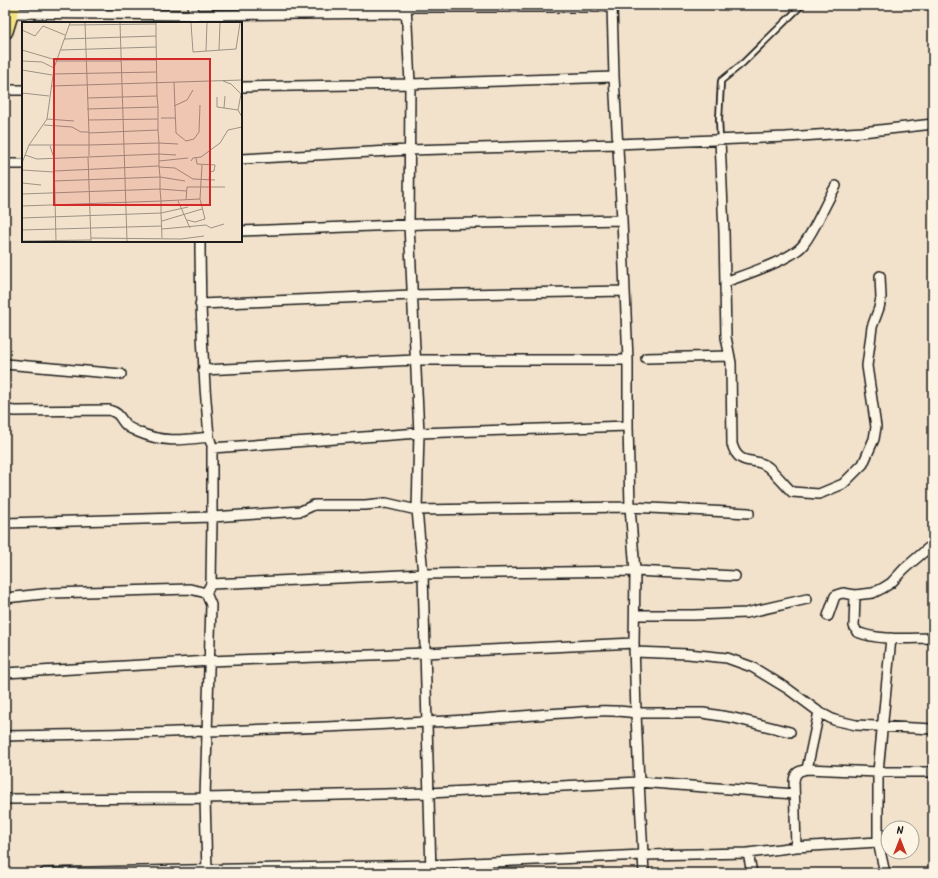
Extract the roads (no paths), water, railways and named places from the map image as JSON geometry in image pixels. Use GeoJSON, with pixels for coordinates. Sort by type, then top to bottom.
{"type":"FeatureCollection","features":[{"type":"Feature","properties":{"kind":"main road"},"geometry":{"type":"LineString","coordinates":[[5,31],[12,7]]}},
{"type":"Feature","properties":{"kind":"street"},"geometry":{"type":"LineString","coordinates":[[193,5],[194,19]]}},
{"type":"Feature","properties":{"kind":"street"},"geometry":{"type":"LineString","coordinates":[[12,7],[194,19],[406,9],[612,6],[617,144],[628,360],[630,507],[635,571],[634,647],[636,713],[644,873]]}},
{"type":"Feature","properties":{"kind":"street"},"geometry":{"type":"LineString","coordinates":[[406,9],[410,84],[410,225],[412,295],[419,433],[417,510],[423,574],[430,869]]}},
{"type":"Feature","properties":{"kind":"street"},"geometry":{"type":"LineString","coordinates":[[242,87],[410,84],[614,76]]}},
{"type":"Feature","properties":{"kind":"street"},"geometry":{"type":"LineString","coordinates":[[5,90],[22,90]]}},
{"type":"Feature","properties":{"kind":"street"},"geometry":{"type":"LineString","coordinates":[[242,159],[410,150],[720,140],[862,132],[933,124]]}},
{"type":"Feature","properties":{"kind":"street"},"geometry":{"type":"LineString","coordinates":[[720,140],[726,337],[730,356],[732,444],[735,453],[741,458],[767,466],[792,492],[819,494],[842,484],[863,464],[874,440],[876,427],[867,366],[872,327],[880,308],[880,276]]}},
{"type":"Feature","properties":{"kind":"street"},"geometry":{"type":"LineString","coordinates":[[5,164],[22,164]]}},
{"type":"Feature","properties":{"kind":"street"},"geometry":{"type":"LineString","coordinates":[[725,282],[782,260],[801,247],[813,230],[836,186]]}},
{"type":"Feature","properties":{"kind":"street"},"geometry":{"type":"LineString","coordinates":[[242,231],[622,220]]}},
{"type":"Feature","properties":{"kind":"street"},"geometry":{"type":"LineString","coordinates":[[200,242],[200,304],[203,370],[209,437],[212,448],[210,584],[206,593],[211,605],[205,798],[207,871]]}},
{"type":"Feature","properties":{"kind":"street"},"geometry":{"type":"LineString","coordinates":[[200,304],[412,295],[625,291]]}},
{"type":"Feature","properties":{"kind":"street"},"geometry":{"type":"LineString","coordinates":[[646,358],[730,356]]}},
{"type":"Feature","properties":{"kind":"street"},"geometry":{"type":"LineString","coordinates":[[203,370],[416,360],[628,360]]}},
{"type":"Feature","properties":{"kind":"street"},"geometry":{"type":"LineString","coordinates":[[5,364],[121,374]]}},
{"type":"Feature","properties":{"kind":"street"},"geometry":{"type":"LineString","coordinates":[[5,410],[109,410],[116,412],[127,426],[143,434],[164,440],[209,437]]}},
{"type":"Feature","properties":{"kind":"street"},"geometry":{"type":"LineString","coordinates":[[212,448],[419,433],[628,426]]}},
{"type":"Feature","properties":{"kind":"street"},"geometry":{"type":"LineString","coordinates":[[5,523],[212,517],[301,511],[314,506],[365,506],[386,503],[417,510],[630,507],[749,513]]}},
{"type":"Feature","properties":{"kind":"street"},"geometry":{"type":"LineString","coordinates":[[828,616],[835,596],[843,593],[855,595],[873,593],[883,588],[933,544]]}},
{"type":"Feature","properties":{"kind":"street"},"geometry":{"type":"LineString","coordinates":[[210,584],[423,574],[635,571],[735,576]]}},
{"type":"Feature","properties":{"kind":"street"},"geometry":{"type":"LineString","coordinates":[[5,598],[52,593],[182,589],[190,589],[206,593]]}},
{"type":"Feature","properties":{"kind":"street"},"geometry":{"type":"LineString","coordinates":[[855,595],[854,626],[857,632],[874,637],[933,638]]}},
{"type":"Feature","properties":{"kind":"street"},"geometry":{"type":"LineString","coordinates":[[635,615],[746,613],[807,599]]}},
{"type":"Feature","properties":{"kind":"street"},"geometry":{"type":"LineString","coordinates":[[885,873],[878,842],[878,772],[881,727],[891,638]]}},
{"type":"Feature","properties":{"kind":"street"},"geometry":{"type":"LineString","coordinates":[[5,673],[210,660],[634,647],[727,658],[752,666],[788,689],[819,712],[834,720],[856,725],[933,730]]}},
{"type":"Feature","properties":{"kind":"street"},"geometry":{"type":"LineString","coordinates":[[5,736],[207,732],[427,722],[590,710],[618,710],[636,713],[703,714],[734,718],[790,732]]}},
{"type":"Feature","properties":{"kind":"street"},"geometry":{"type":"LineString","coordinates":[[807,769],[819,712]]}},
{"type":"Feature","properties":{"kind":"street"},"geometry":{"type":"LineString","coordinates":[[796,847],[794,794],[795,775],[799,771],[807,769],[878,772],[933,772]]}},
{"type":"Feature","properties":{"kind":"street"},"geometry":{"type":"LineString","coordinates":[[5,799],[205,798],[429,793],[639,782],[794,794]]}},
{"type":"Feature","properties":{"kind":"street"},"geometry":{"type":"LineString","coordinates":[[45,873],[430,869],[644,855],[748,852],[796,847],[878,842]]}},
{"type":"Feature","properties":{"kind":"street"},"geometry":{"type":"LineString","coordinates":[[748,852],[752,873]]}},
{"type":"Feature","properties":{"kind":"lane"},"geometry":{"type":"LineString","coordinates":[[720,140],[719,119],[722,81],[743,63],[802,5]]}}]}
